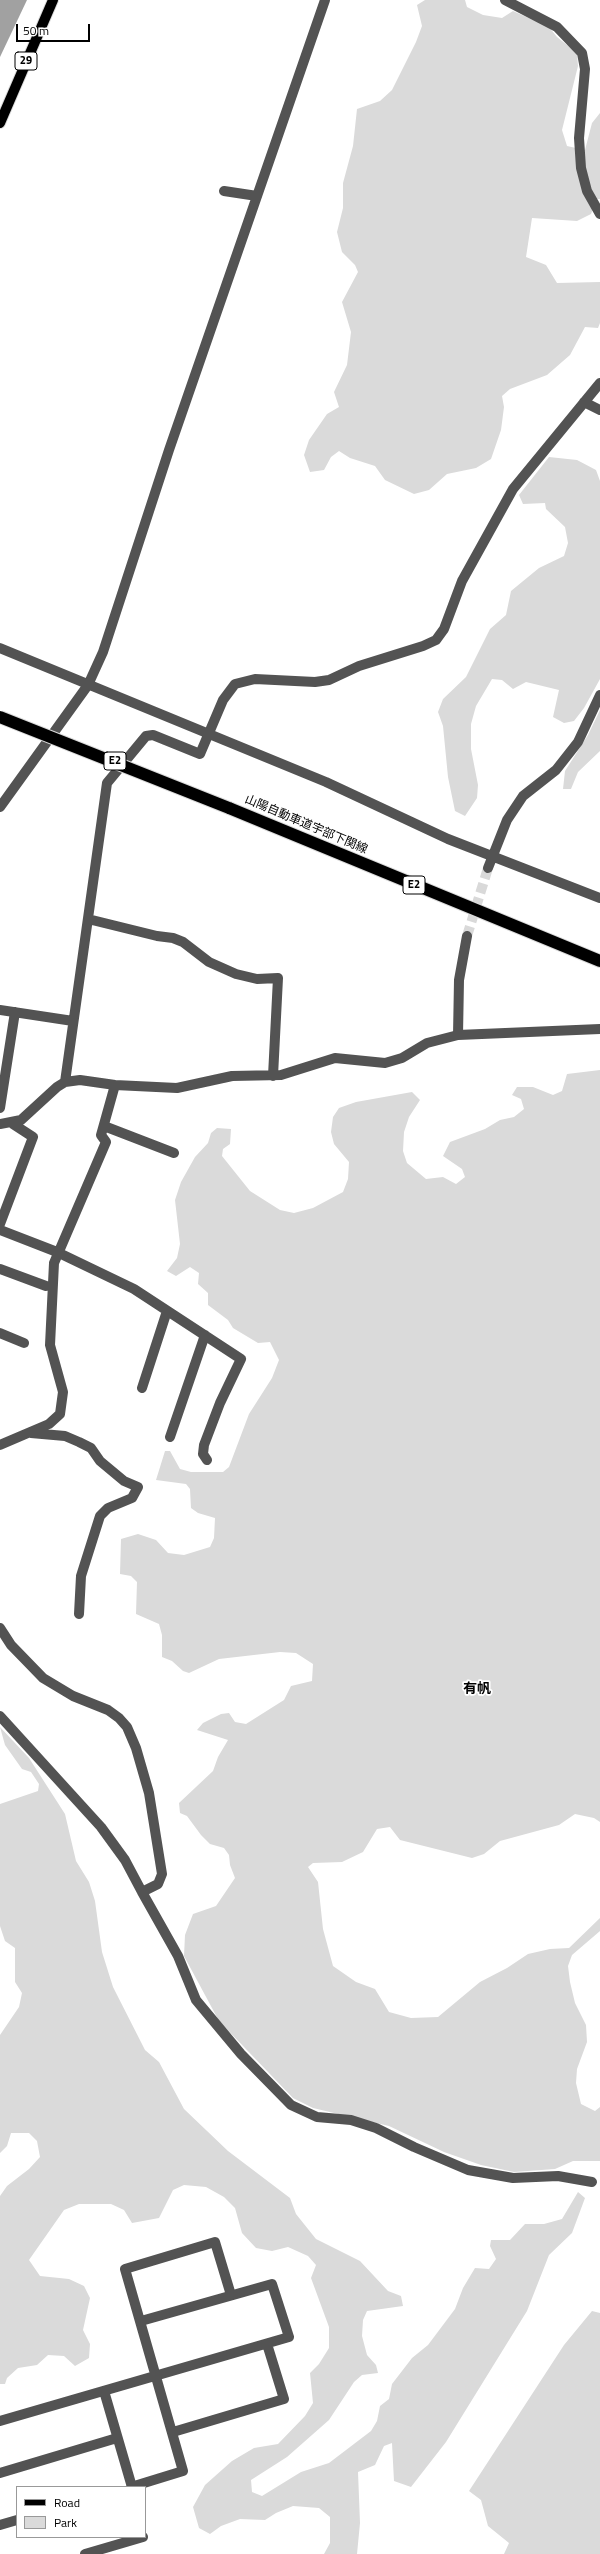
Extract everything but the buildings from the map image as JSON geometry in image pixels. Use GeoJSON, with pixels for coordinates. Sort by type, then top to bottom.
{"type":"FeatureCollection","features":[{"type":"Feature","properties":{"kind":"highway","name":"山陽自動車道宇部下関線"},"geometry":{"type":"LineString","coordinates":[[0,717],[229,808],[600,962]]}},
{"type":"Feature","properties":{"kind":"main road","name":"29"},"geometry":{"type":"LineString","coordinates":[[0,123],[53,0]]}},
{"type":"Feature","properties":{"kind":"street"},"geometry":{"type":"LineString","coordinates":[[0,806],[88,685],[114,623],[169,450],[325,0]]}},
{"type":"Feature","properties":{"kind":"street"},"geometry":{"type":"LineString","coordinates":[[505,0],[557,27],[582,53],[585,69],[579,138],[581,168],[586,191],[600,214]]}},
{"type":"Feature","properties":{"kind":"street"},"geometry":{"type":"LineString","coordinates":[[224,191],[257,196]]}},
{"type":"Feature","properties":{"kind":"street"},"geometry":{"type":"LineString","coordinates":[[65,1082],[107,783],[146,736],[153,735],[200,754],[210,734],[223,700],[235,684],[255,679],[315,682],[328,680],[359,666],[423,646],[436,640],[444,630],[462,580],[513,489],[600,383]]}},
{"type":"Feature","properties":{"kind":"street"},"geometry":{"type":"LineString","coordinates":[[584,402],[600,410]]}},
{"type":"Feature","properties":{"kind":"street"},"geometry":{"type":"LineString","coordinates":[[0,648],[326,782],[407,821],[492,857],[600,898]]}},
{"type":"Feature","properties":{"kind":"street"},"geometry":{"type":"LineString","coordinates":[[488,868],[507,820],[523,796],[556,770],[578,742],[600,695]]}},
{"type":"Feature","properties":{"kind":"street"},"geometry":{"type":"LineString","coordinates":[[88,919],[157,936],[173,938],[183,942],[209,962],[236,974],[257,979],[278,978],[273,1076]]}},
{"type":"Feature","properties":{"kind":"street"},"geometry":{"type":"LineString","coordinates":[[458,1035],[459,980],[462,950],[467,936]]}},
{"type":"Feature","properties":{"kind":"street"},"geometry":{"type":"LineString","coordinates":[[0,1010],[73,1021]]}},
{"type":"Feature","properties":{"kind":"street"},"geometry":{"type":"LineString","coordinates":[[0,1108],[15,1012]]}},
{"type":"Feature","properties":{"kind":"street"},"geometry":{"type":"LineString","coordinates":[[0,1124],[12,1124],[21,1120],[57,1087],[65,1082],[80,1080],[176,1088],[232,1076],[273,1076],[335,1058],[386,1063],[402,1058],[426,1043],[458,1035],[600,1029]]}},
{"type":"Feature","properties":{"kind":"street"},"geometry":{"type":"LineString","coordinates":[[0,1445],[49,1424],[60,1414],[63,1404],[60,1379],[50,1345],[53,1278],[57,1252],[76,1218],[106,1142],[101,1135],[114,1084]]}},
{"type":"Feature","properties":{"kind":"street"},"geometry":{"type":"LineString","coordinates":[[12,1124],[33,1137],[1,1232],[57,1252],[134,1290],[241,1359],[220,1403],[204,1445],[203,1454],[207,1460]]}},
{"type":"Feature","properties":{"kind":"street"},"geometry":{"type":"LineString","coordinates":[[104,1126],[174,1153]]}},
{"type":"Feature","properties":{"kind":"street"},"geometry":{"type":"LineString","coordinates":[[0,1269],[46,1286]]}},
{"type":"Feature","properties":{"kind":"street"},"geometry":{"type":"LineString","coordinates":[[142,1388],[167,1311]]}},
{"type":"Feature","properties":{"kind":"street"},"geometry":{"type":"LineString","coordinates":[[0,1333],[24,1342]]}},
{"type":"Feature","properties":{"kind":"street"},"geometry":{"type":"LineString","coordinates":[[170,1437],[205,1335]]}},
{"type":"Feature","properties":{"kind":"street"},"geometry":{"type":"LineString","coordinates":[[30,1433],[65,1436],[92,1448],[100,1461],[124,1481],[138,1487],[132,1498],[108,1508],[100,1516],[81,1576],[79,1614]]}},
{"type":"Feature","properties":{"kind":"street"},"geometry":{"type":"LineString","coordinates":[[0,1628],[12,1645],[43,1678],[73,1696],[108,1710],[119,1718],[127,1727],[136,1748],[149,1793],[162,1874],[158,1884],[142,1892]]}},
{"type":"Feature","properties":{"kind":"street"},"geometry":{"type":"LineString","coordinates":[[0,1716],[101,1827],[125,1860],[178,1956],[196,2000],[241,2054],[291,2105],[317,2118],[351,2120],[376,2128],[414,2147],[468,2170],[513,2178],[558,2176],[592,2182]]}},
{"type":"Feature","properties":{"kind":"street"},"geometry":{"type":"LineString","coordinates":[[135,2486],[183,2471],[125,2269],[215,2242],[231,2295]]}},
{"type":"Feature","properties":{"kind":"street"},"geometry":{"type":"LineString","coordinates":[[0,2421],[289,2338],[272,2284],[141,2321]]}},
{"type":"Feature","properties":{"kind":"street"},"geometry":{"type":"LineString","coordinates":[[173,2432],[284,2399],[267,2344]]}},
{"type":"Feature","properties":{"kind":"street"},"geometry":{"type":"LineString","coordinates":[[104,2391],[132,2486]]}},
{"type":"Feature","properties":{"kind":"street"},"geometry":{"type":"LineString","coordinates":[[0,2473],[117,2438]]}},
{"type":"Feature","properties":{"kind":"street"},"geometry":{"type":"LineString","coordinates":[[0,2525],[16,2520]]}},
{"type":"Feature","properties":{"kind":"street"},"geometry":{"type":"LineString","coordinates":[[85,2554],[141,2538]]}},
{"type":"Feature","properties":{"kind":"green space"},"geometry":{"type":"Polygon","coordinates":[[[425,0],[465,0],[467,7],[483,15],[502,18],[513,11],[549,27],[557,37],[577,53],[578,66],[562,130],[567,146],[585,150],[592,123],[600,113],[600,199],[597,199],[591,214],[577,221],[532,218],[526,257],[546,265],[557,283],[600,282],[600,323],[598,328],[585,327],[570,355],[547,375],[510,389],[502,396],[504,407],[501,430],[491,459],[476,468],[447,474],[429,490],[414,494],[385,480],[375,466],[350,458],[339,451],[331,457],[324,470],[310,472],[304,455],[309,440],[327,414],[339,407],[334,392],[347,365],[351,332],[342,302],[358,272],[355,265],[342,252],[337,232],[343,208],[343,183],[353,146],[357,109],[380,101],[392,90],[416,42],[422,26],[417,5],[425,0]]]}},
{"type":"Feature","properties":{"kind":"green space"},"geometry":{"type":"Polygon","coordinates":[[[549,457],[577,460],[596,470],[600,481],[600,679],[584,708],[574,721],[564,723],[553,717],[559,690],[526,682],[513,689],[502,680],[492,679],[476,706],[471,724],[471,749],[478,785],[477,798],[465,816],[455,811],[448,777],[443,726],[438,712],[443,699],[466,677],[490,629],[506,615],[511,591],[539,568],[564,556],[568,543],[565,527],[546,509],[545,503],[523,504],[519,495],[549,457]]]}},
{"type":"Feature","properties":{"kind":"green space"},"geometry":{"type":"Polygon","coordinates":[[[600,710],[600,751],[578,772],[571,789],[563,789],[565,771],[588,735],[600,710]]]}},
{"type":"Feature","properties":{"kind":"green space"},"geometry":{"type":"Polygon","coordinates":[[[600,1070],[600,1822],[594,1818],[575,1814],[559,1825],[500,1841],[484,1854],[472,1858],[400,1840],[390,1827],[377,1829],[363,1852],[342,1862],[313,1863],[308,1867],[318,1882],[323,1929],[333,1966],[356,1982],[375,1989],[389,2012],[411,2018],[438,2017],[480,1982],[507,1968],[528,1954],[550,1949],[569,1948],[600,1918],[600,1931],[572,1955],[568,1966],[575,2003],[586,2025],[587,2042],[577,2069],[576,2083],[581,2104],[595,2111],[600,2107],[600,2161],[573,2161],[555,2169],[514,2172],[481,2165],[444,2152],[389,2126],[313,2108],[293,2098],[219,2021],[184,1956],[185,1935],[193,1914],[216,1906],[235,1878],[230,1865],[229,1855],[224,1848],[210,1844],[201,1835],[187,1816],[180,1813],[179,1803],[213,1771],[218,1757],[228,1740],[197,1730],[203,1723],[221,1714],[229,1713],[235,1722],[246,1724],[284,1700],[291,1686],[312,1681],[313,1664],[296,1653],[280,1652],[219,1659],[189,1673],[183,1671],[172,1661],[162,1657],[162,1635],[159,1624],[136,1614],[137,1582],[131,1576],[120,1574],[121,1539],[138,1534],[156,1540],[168,1553],[184,1555],[210,1547],[214,1538],[215,1518],[198,1513],[191,1508],[190,1489],[186,1484],[156,1480],[165,1451],[170,1451],[180,1469],[191,1472],[223,1472],[229,1467],[249,1414],[272,1378],[279,1360],[270,1342],[258,1343],[233,1328],[228,1320],[208,1305],[208,1293],[198,1284],[199,1273],[190,1267],[176,1276],[167,1271],[177,1258],[180,1244],[175,1200],[181,1182],[195,1157],[208,1143],[211,1133],[217,1128],[231,1129],[230,1144],[223,1149],[222,1156],[250,1191],[280,1210],[294,1213],[313,1208],[343,1192],[348,1179],[349,1162],[334,1144],[331,1132],[333,1117],[339,1108],[356,1102],[412,1092],[420,1100],[409,1117],[404,1132],[403,1151],[407,1163],[426,1179],[443,1177],[456,1184],[465,1177],[462,1169],[443,1156],[450,1142],[485,1129],[500,1120],[514,1117],[524,1109],[521,1099],[512,1095],[517,1087],[533,1087],[553,1095],[562,1091],[567,1074],[600,1070]]]}},
{"type":"Feature","properties":{"kind":"green space"},"geometry":{"type":"Polygon","coordinates":[[[0,1727],[29,1758],[65,1814],[76,1861],[89,1882],[95,1901],[102,1952],[113,1987],[145,2050],[159,2062],[184,2109],[228,2151],[290,2198],[296,2214],[316,2239],[360,2261],[388,2291],[401,2296],[403,2306],[367,2311],[363,2320],[362,2336],[367,2355],[376,2365],[378,2373],[362,2375],[354,2382],[329,2420],[287,2457],[251,2480],[252,2492],[262,2496],[301,2472],[329,2463],[371,2431],[377,2421],[380,2406],[389,2399],[392,2384],[412,2358],[428,2345],[455,2309],[463,2288],[475,2268],[489,2269],[496,2259],[490,2246],[491,2240],[510,2240],[525,2224],[544,2224],[562,2219],[578,2192],[585,2198],[572,2233],[549,2255],[527,2311],[446,2442],[411,2487],[394,2481],[392,2443],[384,2446],[375,2465],[358,2472],[360,2523],[357,2554],[324,2554],[330,2543],[330,2517],[319,2508],[293,2506],[276,2513],[265,2520],[240,2519],[221,2526],[210,2534],[199,2528],[193,2507],[205,2485],[232,2461],[254,2448],[278,2444],[305,2416],[313,2403],[310,2373],[319,2364],[329,2348],[329,2327],[311,2278],[316,2265],[308,2256],[288,2247],[272,2251],[256,2248],[242,2233],[235,2208],[224,2197],[206,2187],[184,2185],[173,2190],[159,2218],[132,2223],[124,2210],[111,2204],[79,2204],[64,2210],[29,2260],[40,2276],[69,2279],[84,2286],[90,2298],[83,2330],[90,2344],[89,2358],[75,2366],[64,2356],[48,2355],[37,2365],[18,2368],[7,2378],[5,2384],[0,2384],[0,2196],[7,2186],[29,2169],[40,2157],[37,2141],[29,2133],[11,2133],[7,2146],[0,2153],[0,2035],[19,2007],[22,1993],[15,1982],[15,1948],[5,1941],[0,1926],[0,1804],[38,1791],[39,1784],[31,1772],[22,1769],[5,1745],[0,1727]]]}},
{"type":"Feature","properties":{"kind":"green space"},"geometry":{"type":"Polygon","coordinates":[[[592,2311],[600,2313],[600,2554],[504,2554],[509,2543],[488,2526],[481,2500],[469,2491],[564,2345],[592,2311]]]}},
{"type":"Feature","properties":{"kind":"shaded area"},"geometry":{"type":"Polygon","coordinates":[[[0,0],[27,0],[0,57],[0,0]]]}},
{"type":"Feature","properties":{"kind":"tunnel"},"geometry":{"type":"LineString","coordinates":[[467,936],[488,868]]}},
{"type":"Feature","properties":{"kind":"district","name":"有帆"},"geometry":{"type":"Point","coordinates":[477,1690]}}]}
